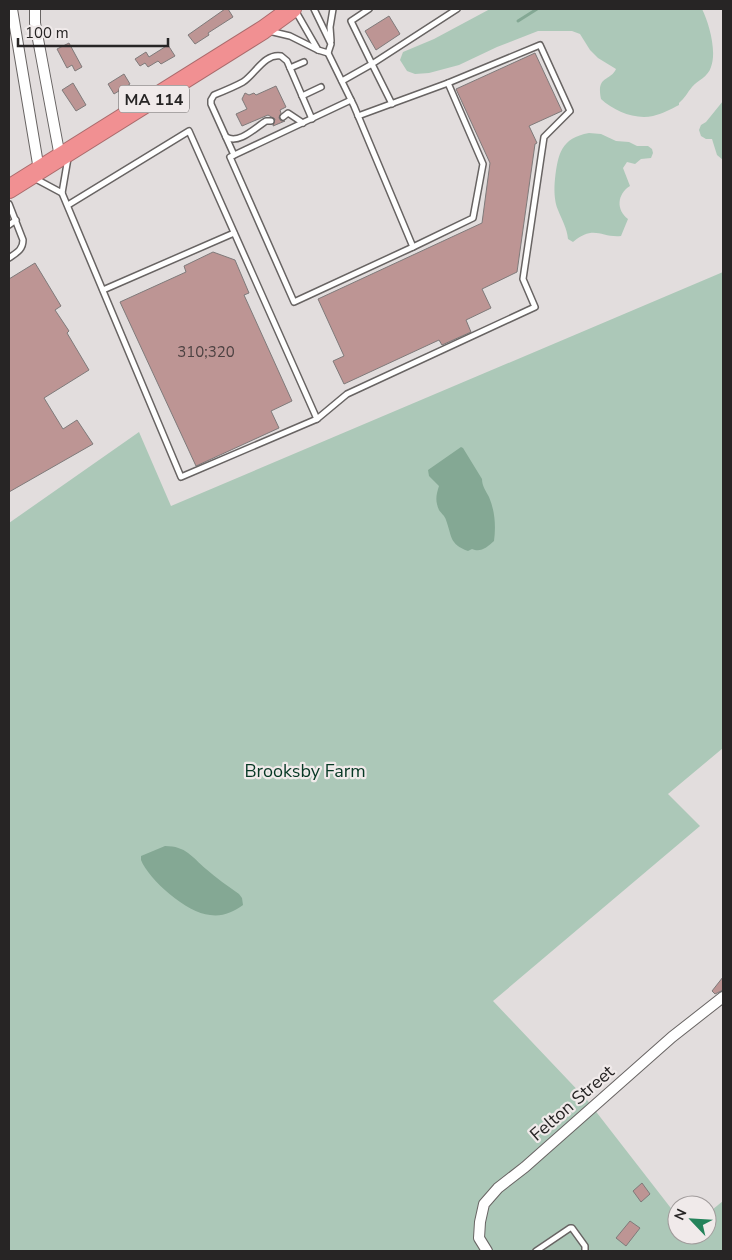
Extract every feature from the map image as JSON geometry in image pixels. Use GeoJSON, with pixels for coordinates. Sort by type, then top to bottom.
{"type":"FeatureCollection","features":[{"type":"Feature","properties":{"kind":"highway","name":"MA 114"},"geometry":{"type":"LineString","coordinates":[[9,189],[263,30],[293,9]]}},
{"type":"Feature","properties":{"kind":"street"},"geometry":{"type":"LineString","coordinates":[[12,9],[34,173]]}},
{"type":"Feature","properties":{"kind":"street"},"geometry":{"type":"LineString","coordinates":[[35,9],[35,23],[64,155]]}},
{"type":"Feature","properties":{"kind":"street","name":"Felton Street"},"geometry":{"type":"LineString","coordinates":[[487,1251],[480,1238],[480,1222],[484,1204],[498,1188],[525,1167],[672,1037],[723,997]]}},
{"type":"Feature","properties":{"kind":"lane"},"geometry":{"type":"LineString","coordinates":[[293,9],[318,50]]}},
{"type":"Feature","properties":{"kind":"lane"},"geometry":{"type":"LineString","coordinates":[[314,9],[331,44]]}},
{"type":"Feature","properties":{"kind":"lane"},"geometry":{"type":"LineString","coordinates":[[333,9],[330,27],[331,44],[328,53],[351,100],[413,247]]}},
{"type":"Feature","properties":{"kind":"lane"},"geometry":{"type":"LineString","coordinates":[[369,9],[351,21],[392,104]]}},
{"type":"Feature","properties":{"kind":"lane"},"geometry":{"type":"LineString","coordinates":[[342,81],[372,64],[457,9]]}},
{"type":"Feature","properties":{"kind":"lane"},"geometry":{"type":"LineString","coordinates":[[263,30],[290,36],[328,53]]}},
{"type":"Feature","properties":{"kind":"lane"},"geometry":{"type":"LineString","coordinates":[[34,173],[62,193],[68,205],[181,477],[316,419],[347,394],[535,307],[523,279],[544,137],[570,111],[540,45],[448,83],[358,116]]}},
{"type":"Feature","properties":{"kind":"lane"},"geometry":{"type":"LineString","coordinates":[[234,155],[211,104],[212,98],[245,80],[264,62],[275,56],[281,56],[286,59],[312,119]]}},
{"type":"Feature","properties":{"kind":"lane"},"geometry":{"type":"LineString","coordinates":[[290,68],[304,62]]}},
{"type":"Feature","properties":{"kind":"lane"},"geometry":{"type":"LineString","coordinates":[[351,100],[230,157],[294,302],[473,218],[483,164],[448,83]]}},
{"type":"Feature","properties":{"kind":"lane"},"geometry":{"type":"LineString","coordinates":[[302,96],[321,87]]}},
{"type":"Feature","properties":{"kind":"lane"},"geometry":{"type":"LineString","coordinates":[[284,114],[303,123]]}},
{"type":"Feature","properties":{"kind":"lane"},"geometry":{"type":"LineString","coordinates":[[226,136],[232,139],[237,138],[269,120]]}},
{"type":"Feature","properties":{"kind":"lane"},"geometry":{"type":"LineString","coordinates":[[68,205],[189,131],[316,419]]}},
{"type":"Feature","properties":{"kind":"lane"},"geometry":{"type":"LineString","coordinates":[[62,193],[64,155]]}},
{"type":"Feature","properties":{"kind":"lane"},"geometry":{"type":"LineString","coordinates":[[9,204],[23,240],[23,246],[9,258]]}},
{"type":"Feature","properties":{"kind":"lane"},"geometry":{"type":"LineString","coordinates":[[9,225],[16,220]]}},
{"type":"Feature","properties":{"kind":"lane"},"geometry":{"type":"LineString","coordinates":[[103,290],[234,233]]}},
{"type":"Feature","properties":{"kind":"lane"},"geometry":{"type":"LineString","coordinates":[[536,1251],[572,1228],[585,1246],[585,1251]]}},
{"type":"Feature","properties":{"kind":"green space"},"geometry":{"type":"Polygon","coordinates":[[[490,9],[702,9],[713,45],[713,60],[708,73],[692,87],[679,105],[660,114],[646,117],[625,114],[601,99],[600,86],[602,82],[616,69],[598,58],[590,50],[580,34],[572,31],[538,31],[497,47],[459,65],[429,73],[415,74],[407,71],[400,60],[403,52],[434,39],[490,9]]]}},
{"type":"Feature","properties":{"kind":"green space"},"geometry":{"type":"Polygon","coordinates":[[[723,101],[723,160],[717,155],[712,139],[706,139],[701,136],[699,130],[701,125],[706,122],[723,101]]]}},
{"type":"Feature","properties":{"kind":"green space"},"geometry":{"type":"Polygon","coordinates":[[[589,133],[601,134],[616,141],[629,142],[637,146],[648,146],[652,149],[653,153],[651,158],[641,159],[635,164],[627,162],[623,168],[630,186],[620,198],[621,211],[628,219],[621,236],[592,233],[580,237],[573,242],[568,239],[556,203],[554,186],[556,170],[560,155],[567,143],[580,135],[589,133]]]}},
{"type":"Feature","properties":{"kind":"green space","name":"Brooksby Farm"},"geometry":{"type":"Polygon","coordinates":[[[723,272],[723,748],[668,794],[700,826],[493,1001],[587,1100],[667,1203],[667,1245],[717,1245],[717,1206],[723,1201],[723,1251],[9,1251],[9,523],[139,432],[171,506],[723,272]]]}},
{"type":"Feature","properties":{"kind":"shaded area"},"geometry":{"type":"Polygon","coordinates":[[[461,447],[482,479],[494,513],[494,541],[481,550],[472,549],[468,551],[454,542],[437,504],[439,486],[429,476],[428,470],[461,447]]]}},
{"type":"Feature","properties":{"kind":"shaded area"},"geometry":{"type":"Polygon","coordinates":[[[165,846],[172,846],[188,853],[214,876],[239,894],[243,905],[227,913],[210,915],[201,913],[180,902],[160,886],[141,860],[141,856],[165,846]]]}},
{"type":"Feature","properties":{"kind":"building"},"geometry":{"type":"Polygon","coordinates":[[[225,9],[228,9],[233,17],[195,44],[188,35],[225,9]]]}},
{"type":"Feature","properties":{"kind":"building"},"geometry":{"type":"Polygon","coordinates":[[[389,16],[400,34],[376,50],[365,31],[389,16]]]}},
{"type":"Feature","properties":{"kind":"building"},"geometry":{"type":"Polygon","coordinates":[[[69,43],[82,67],[75,71],[72,65],[67,68],[57,49],[69,43]]]}},
{"type":"Feature","properties":{"kind":"building"},"geometry":{"type":"Polygon","coordinates":[[[168,45],[175,56],[161,64],[158,61],[148,67],[145,63],[140,66],[135,59],[146,52],[149,57],[168,45]]]}},
{"type":"Feature","properties":{"kind":"building"},"geometry":{"type":"Polygon","coordinates":[[[535,53],[562,111],[529,126],[537,143],[535,144],[517,272],[482,289],[491,308],[466,320],[471,332],[442,345],[439,340],[344,384],[333,361],[344,356],[318,299],[482,223],[490,163],[456,89],[535,53]]]}},
{"type":"Feature","properties":{"kind":"building"},"geometry":{"type":"Polygon","coordinates":[[[124,74],[130,84],[114,94],[108,84],[124,74]]]}},
{"type":"Feature","properties":{"kind":"building"},"geometry":{"type":"Polygon","coordinates":[[[73,83],[86,105],[76,111],[62,90],[73,83]]]}},
{"type":"Feature","properties":{"kind":"building"},"geometry":{"type":"Polygon","coordinates":[[[276,86],[286,107],[280,110],[279,118],[281,121],[285,121],[273,126],[275,119],[268,115],[242,126],[236,114],[247,109],[242,99],[245,93],[249,95],[254,93],[256,95],[276,86]]]}},
{"type":"Feature","properties":{"kind":"building"},"geometry":{"type":"Polygon","coordinates":[[[213,252],[235,260],[249,293],[244,295],[292,401],[271,411],[279,428],[196,466],[120,302],[186,272],[184,266],[213,252]]]}},
{"type":"Feature","properties":{"kind":"building"},"geometry":{"type":"Polygon","coordinates":[[[35,263],[61,306],[55,310],[69,331],[67,333],[89,370],[44,398],[63,429],[77,420],[93,444],[9,492],[9,279],[35,263]]]}},
{"type":"Feature","properties":{"kind":"building"},"geometry":{"type":"Polygon","coordinates":[[[723,977],[723,990],[715,994],[712,991],[723,977]]]}},
{"type":"Feature","properties":{"kind":"building"},"geometry":{"type":"Polygon","coordinates":[[[642,1183],[650,1194],[641,1202],[633,1191],[642,1183]]]}},
{"type":"Feature","properties":{"kind":"building"},"geometry":{"type":"Polygon","coordinates":[[[630,1221],[640,1228],[626,1246],[616,1238],[630,1221]]]}},
{"type":"Feature","properties":{"kind":"waterway"},"geometry":{"type":"LineString","coordinates":[[518,21],[537,9]]}}]}
